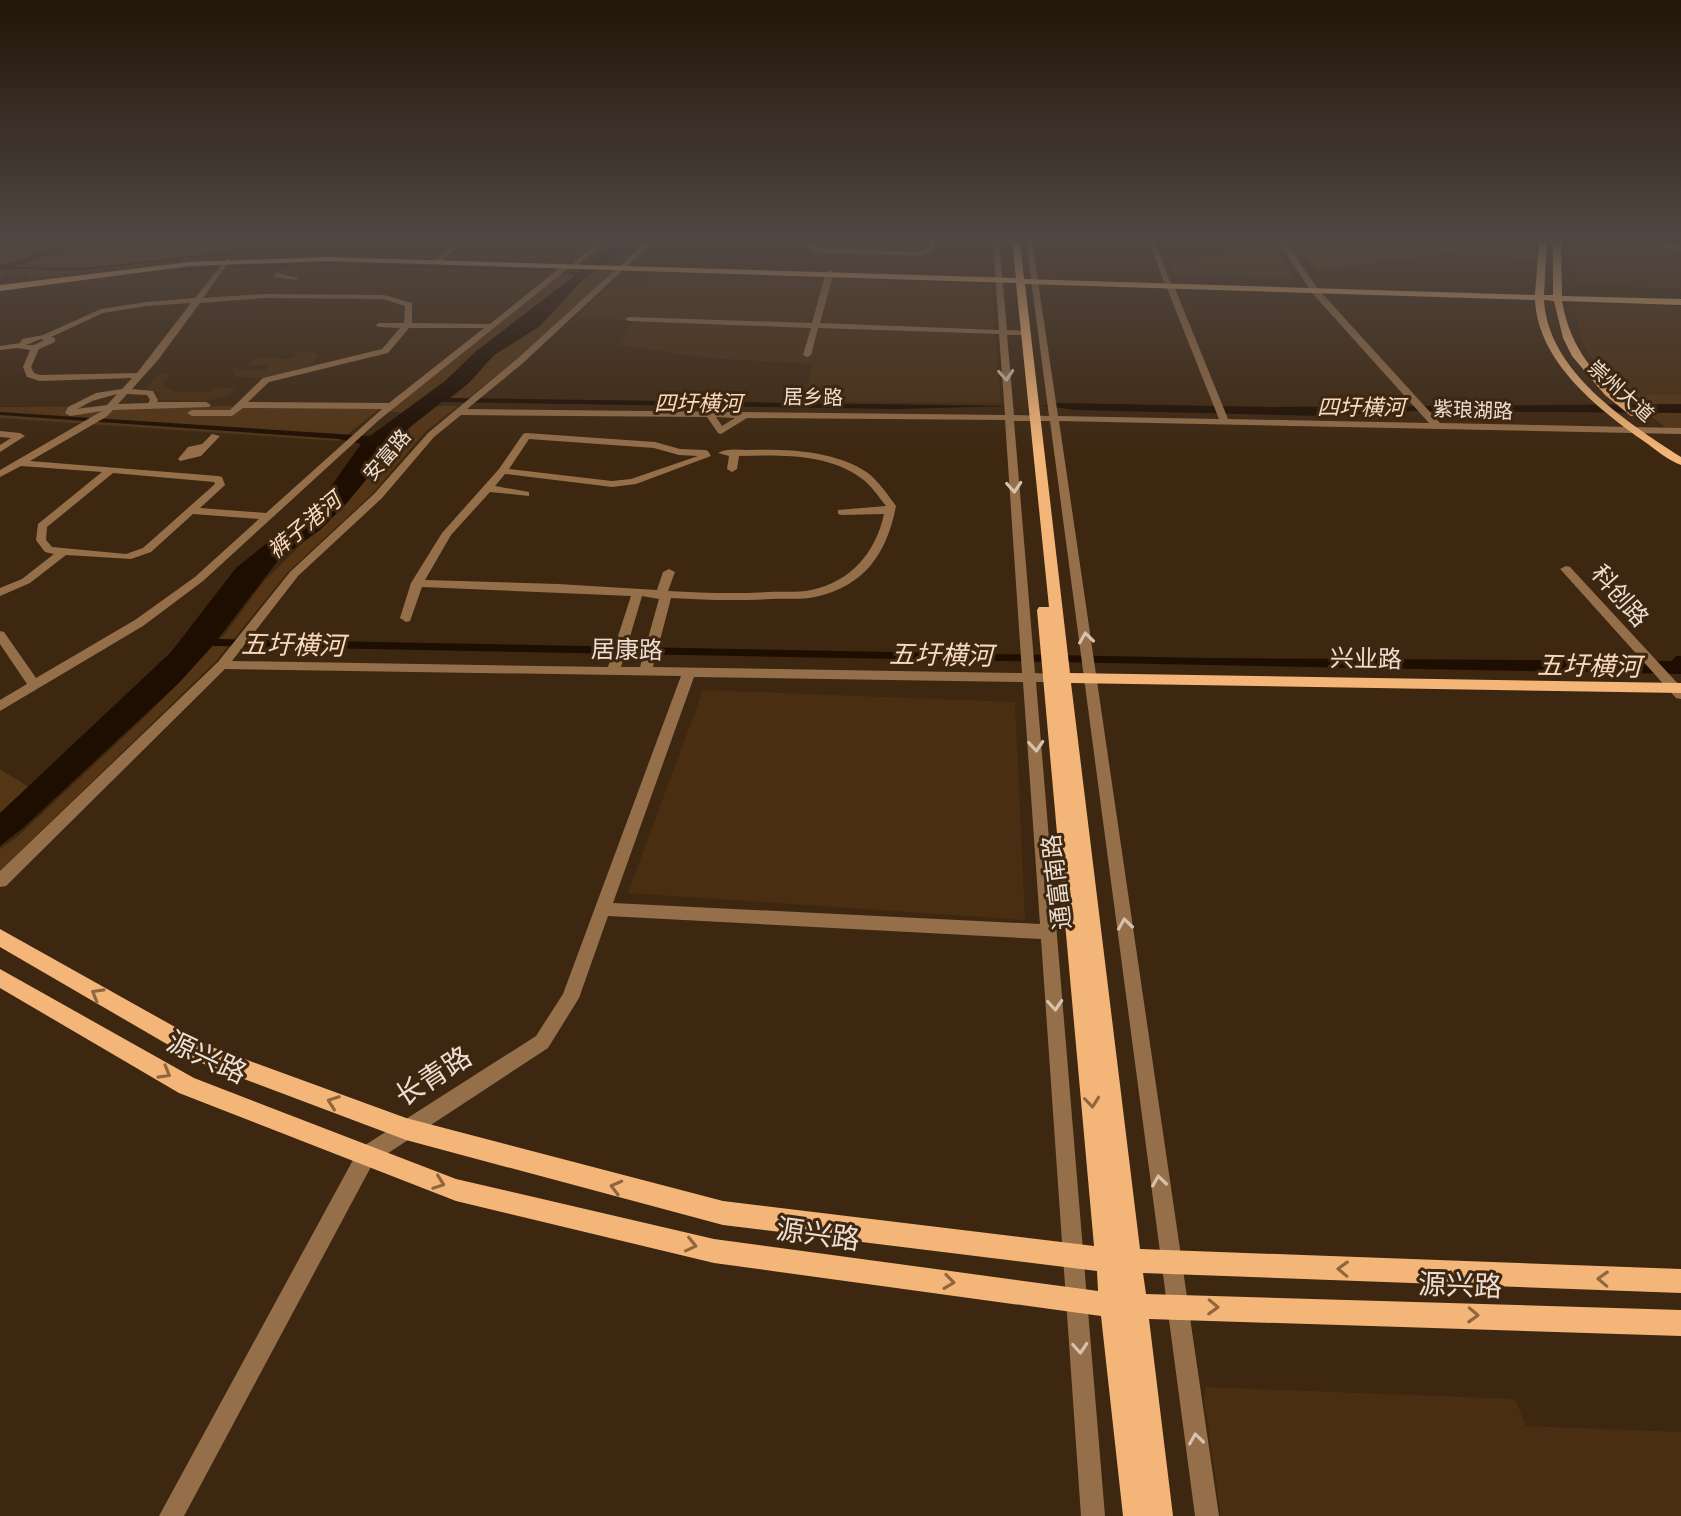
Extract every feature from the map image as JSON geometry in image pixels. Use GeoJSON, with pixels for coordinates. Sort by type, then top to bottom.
{"type":"FeatureCollection","features":[{"type":"Feature","properties":{"kind":"main road","name":"通富南路"},"geometry":{"type":"LineString","coordinates":[[1020,312],[1022,333],[1017,413],[1053,671],[1120,1260],[1137,1516]]}},
{"type":"Feature","properties":{"kind":"main road","name":"崇州大道"},"geometry":{"type":"LineString","coordinates":[[1542,312],[1550,339],[1563,360],[1600,402],[1681,462]]}},
{"type":"Feature","properties":{"kind":"main road","name":"崇州大道"},"geometry":{"type":"LineString","coordinates":[[1559,312],[1565,338],[1582,365],[1618,402],[1681,452]]}},
{"type":"Feature","properties":{"kind":"main road","name":"兴业路"},"geometry":{"type":"LineString","coordinates":[[1053,671],[1092,683],[1678,695]]}},
{"type":"Feature","properties":{"kind":"main road","name":"源兴路"},"geometry":{"type":"LineString","coordinates":[[0,937],[203,1054],[406,1129],[723,1213],[1075,1257],[1681,1281]]}},
{"type":"Feature","properties":{"kind":"main road","name":"源兴路"},"geometry":{"type":"LineString","coordinates":[[0,978],[187,1086],[366,1156],[456,1190],[714,1251],[1124,1305],[1681,1323]]}},
{"type":"Feature","properties":{"kind":"main road","name":"通富南路"},"geometry":{"type":"LineString","coordinates":[[1124,1305],[1159,1516]]}},
{"type":"Feature","properties":{"kind":"street"},"geometry":{"type":"LineString","coordinates":[[21,345],[99,312]]}},
{"type":"Feature","properties":{"kind":"street"},"geometry":{"type":"LineString","coordinates":[[0,474],[103,415],[140,375],[189,312]]}},
{"type":"Feature","properties":{"kind":"street"},"geometry":{"type":"LineString","coordinates":[[192,413],[222,415],[242,405],[266,380],[385,351],[409,322],[409,312]]}},
{"type":"Feature","properties":{"kind":"street"},"geometry":{"type":"LineString","coordinates":[[0,706],[139,623],[199,579],[352,438],[510,312]]}},
{"type":"Feature","properties":{"kind":"street","name":"安富路"},"geometry":{"type":"LineString","coordinates":[[0,881],[222,665],[294,574],[378,496],[431,435],[572,312]]}},
{"type":"Feature","properties":{"kind":"street"},"geometry":{"type":"LineString","coordinates":[[807,355],[817,312]]}},
{"type":"Feature","properties":{"kind":"street"},"geometry":{"type":"LineString","coordinates":[[1001,312],[1053,671],[1049,932],[1093,1516]]}},
{"type":"Feature","properties":{"kind":"street"},"geometry":{"type":"LineString","coordinates":[[1039,312],[1207,1516]]}},
{"type":"Feature","properties":{"kind":"street"},"geometry":{"type":"LineString","coordinates":[[1180,312],[1224,418]]}},
{"type":"Feature","properties":{"kind":"street"},"geometry":{"type":"LineString","coordinates":[[1334,312],[1437,426]]}},
{"type":"Feature","properties":{"kind":"street"},"geometry":{"type":"LineString","coordinates":[[629,319],[1022,333]]}},
{"type":"Feature","properties":{"kind":"street"},"geometry":{"type":"LineString","coordinates":[[379,325],[489,326]]}},
{"type":"Feature","properties":{"kind":"street"},"geometry":{"type":"LineString","coordinates":[[0,348],[21,345],[35,348],[51,342],[45,337]]}},
{"type":"Feature","properties":{"kind":"street"},"geometry":{"type":"LineString","coordinates":[[35,348],[27,367],[30,375],[40,378],[140,375]]}},
{"type":"Feature","properties":{"kind":"street"},"geometry":{"type":"LineString","coordinates":[[151,405],[154,400],[150,393],[125,391],[88,398],[71,409],[70,413],[111,405],[390,406]]}},
{"type":"Feature","properties":{"kind":"street","name":"紫琅湖路"},"geometry":{"type":"LineString","coordinates":[[1017,413],[1053,410],[1639,433],[1681,431]]}},
{"type":"Feature","properties":{"kind":"street","name":"居乡路"},"geometry":{"type":"LineString","coordinates":[[457,412],[745,415],[1017,413]]}},
{"type":"Feature","properties":{"kind":"street"},"geometry":{"type":"LineString","coordinates":[[709,414],[721,431],[732,469]]}},
{"type":"Feature","properties":{"kind":"street"},"geometry":{"type":"LineString","coordinates":[[721,431],[745,415]]}},
{"type":"Feature","properties":{"kind":"street"},"geometry":{"type":"LineString","coordinates":[[0,434],[20,436],[0,450]]}},
{"type":"Feature","properties":{"kind":"street"},"geometry":{"type":"LineString","coordinates":[[164,474],[191,449],[202,447],[215,436]]}},
{"type":"Feature","properties":{"kind":"street"},"geometry":{"type":"LineString","coordinates":[[406,618],[417,583],[447,533],[503,471],[526,436],[655,445],[679,452],[706,454]]}},
{"type":"Feature","properties":{"kind":"street"},"geometry":{"type":"LineString","coordinates":[[0,450],[37,454]]}},
{"type":"Feature","properties":{"kind":"street"},"geometry":{"type":"LineString","coordinates":[[417,583],[521,585],[663,596],[753,597],[821,592],[866,566],[885,540],[891,506],[864,475],[824,458],[779,452],[725,451],[706,454],[632,482],[612,484],[503,471]]}},
{"type":"Feature","properties":{"kind":"street"},"geometry":{"type":"LineString","coordinates":[[22,463],[164,474],[218,479],[220,485],[147,550],[127,557],[49,550],[41,540],[42,526],[111,470]]}},
{"type":"Feature","properties":{"kind":"street"},"geometry":{"type":"LineString","coordinates":[[487,488],[525,494]]}},
{"type":"Feature","properties":{"kind":"street"},"geometry":{"type":"LineString","coordinates":[[191,511],[267,516]]}},
{"type":"Feature","properties":{"kind":"street"},"geometry":{"type":"LineString","coordinates":[[842,512],[890,511]]}},
{"type":"Feature","properties":{"kind":"street"},"geometry":{"type":"LineString","coordinates":[[0,592],[26,581],[63,552]]}},
{"type":"Feature","properties":{"kind":"street","name":"科创路"},"geometry":{"type":"LineString","coordinates":[[1566,569],[1678,695]]}},
{"type":"Feature","properties":{"kind":"street"},"geometry":{"type":"LineString","coordinates":[[645,673],[669,572]]}},
{"type":"Feature","properties":{"kind":"street"},"geometry":{"type":"LineString","coordinates":[[613,672],[637,594]]}},
{"type":"Feature","properties":{"kind":"street"},"geometry":{"type":"LineString","coordinates":[[0,635],[35,686]]}},
{"type":"Feature","properties":{"kind":"street","name":"居康路"},"geometry":{"type":"LineString","coordinates":[[222,665],[645,673],[1053,671]]}},
{"type":"Feature","properties":{"kind":"street","name":"长青路"},"geometry":{"type":"LineString","coordinates":[[171,1516],[366,1156],[542,1042],[570,998],[689,673]]}},
{"type":"Feature","properties":{"kind":"street"},"geometry":{"type":"LineString","coordinates":[[602,909],[1049,932]]}},
{"type":"Feature","properties":{"kind":"shaded area"},"geometry":{"type":"Polygon","coordinates":[[[513,312],[537,312],[404,413],[387,411],[513,312]]]}},
{"type":"Feature","properties":{"kind":"shaded area"},"geometry":{"type":"Polygon","coordinates":[[[553,312],[569,312],[466,400],[440,400],[494,355],[540,326],[553,312]]]}},
{"type":"Feature","properties":{"kind":"shaded area"},"geometry":{"type":"Polygon","coordinates":[[[582,312],[993,312],[1001,403],[803,402],[813,364],[708,358],[617,345],[634,321],[577,316],[582,312]]]}},
{"type":"Feature","properties":{"kind":"shaded area"},"geometry":{"type":"Polygon","coordinates":[[[1576,312],[1681,312],[1681,395],[1622,394],[1588,353],[1581,339],[1576,312]]]}},
{"type":"Feature","properties":{"kind":"shaded area"},"geometry":{"type":"Polygon","coordinates":[[[299,352],[313,352],[319,356],[309,366],[266,378],[235,377],[231,368],[265,371],[269,365],[248,365],[255,358],[292,359],[299,352]]]}},
{"type":"Feature","properties":{"kind":"shaded area"},"geometry":{"type":"Polygon","coordinates":[[[171,373],[162,385],[176,392],[209,392],[214,387],[235,388],[230,395],[206,401],[159,400],[158,393],[146,389],[158,374],[171,373]]]}},
{"type":"Feature","properties":{"kind":"shaded area"},"geometry":{"type":"Polygon","coordinates":[[[1622,394],[1681,395],[1681,429],[1666,428],[1622,394]]]}},
{"type":"Feature","properties":{"kind":"shaded area"},"geometry":{"type":"Polygon","coordinates":[[[432,406],[458,406],[426,431],[371,495],[287,573],[216,661],[0,871],[0,849],[16,838],[150,712],[225,634],[264,581],[328,518],[390,441],[432,406]]]}},
{"type":"Feature","properties":{"kind":"shaded area"},"geometry":{"type":"Polygon","coordinates":[[[0,407],[382,407],[339,441],[0,418],[0,407]]]}},
{"type":"Feature","properties":{"kind":"shaded area"},"geometry":{"type":"Polygon","coordinates":[[[703,690],[1015,702],[1025,920],[628,893],[703,690]]]}},
{"type":"Feature","properties":{"kind":"shaded area"},"geometry":{"type":"Polygon","coordinates":[[[0,769],[35,791],[0,821],[0,769]]]}},
{"type":"Feature","properties":{"kind":"shaded area"},"geometry":{"type":"Polygon","coordinates":[[[1205,1387],[1515,1399],[1526,1426],[1681,1432],[1681,1516],[1221,1516],[1205,1387]]]}},
{"type":"Feature","properties":{"kind":"water"},"geometry":{"type":"Polygon","coordinates":[[[528,312],[553,312],[540,326],[494,355],[469,383],[450,398],[1014,406],[897,409],[442,402],[409,428],[346,504],[320,530],[280,558],[218,639],[1206,658],[1672,661],[1676,656],[1681,656],[1681,674],[212,646],[179,683],[0,846],[0,813],[171,652],[236,568],[322,499],[361,444],[339,439],[0,415],[0,412],[370,436],[445,381],[475,352],[528,312]]]}},
{"type":"Feature","properties":{"kind":"water","name":"四圩横河"},"geometry":{"type":"Polygon","coordinates":[[[1059,403],[1270,407],[1681,404],[1681,413],[1413,411],[1327,416],[1077,410],[1043,406],[1059,403]]]}},
{"type":"Feature","properties":{"kind":"water label","name":"裤子港河"},"geometry":{"type":"Point","coordinates":[304,525]}},
{"type":"Feature","properties":{"kind":"water label","name":"五圩横河"},"geometry":{"type":"Point","coordinates":[293,645]}},
{"type":"Feature","properties":{"kind":"water label","name":"五圩横河"},"geometry":{"type":"Point","coordinates":[941,655]}},
{"type":"Feature","properties":{"kind":"water label","name":"五圩横河"},"geometry":{"type":"Point","coordinates":[1589,666]}}]}
